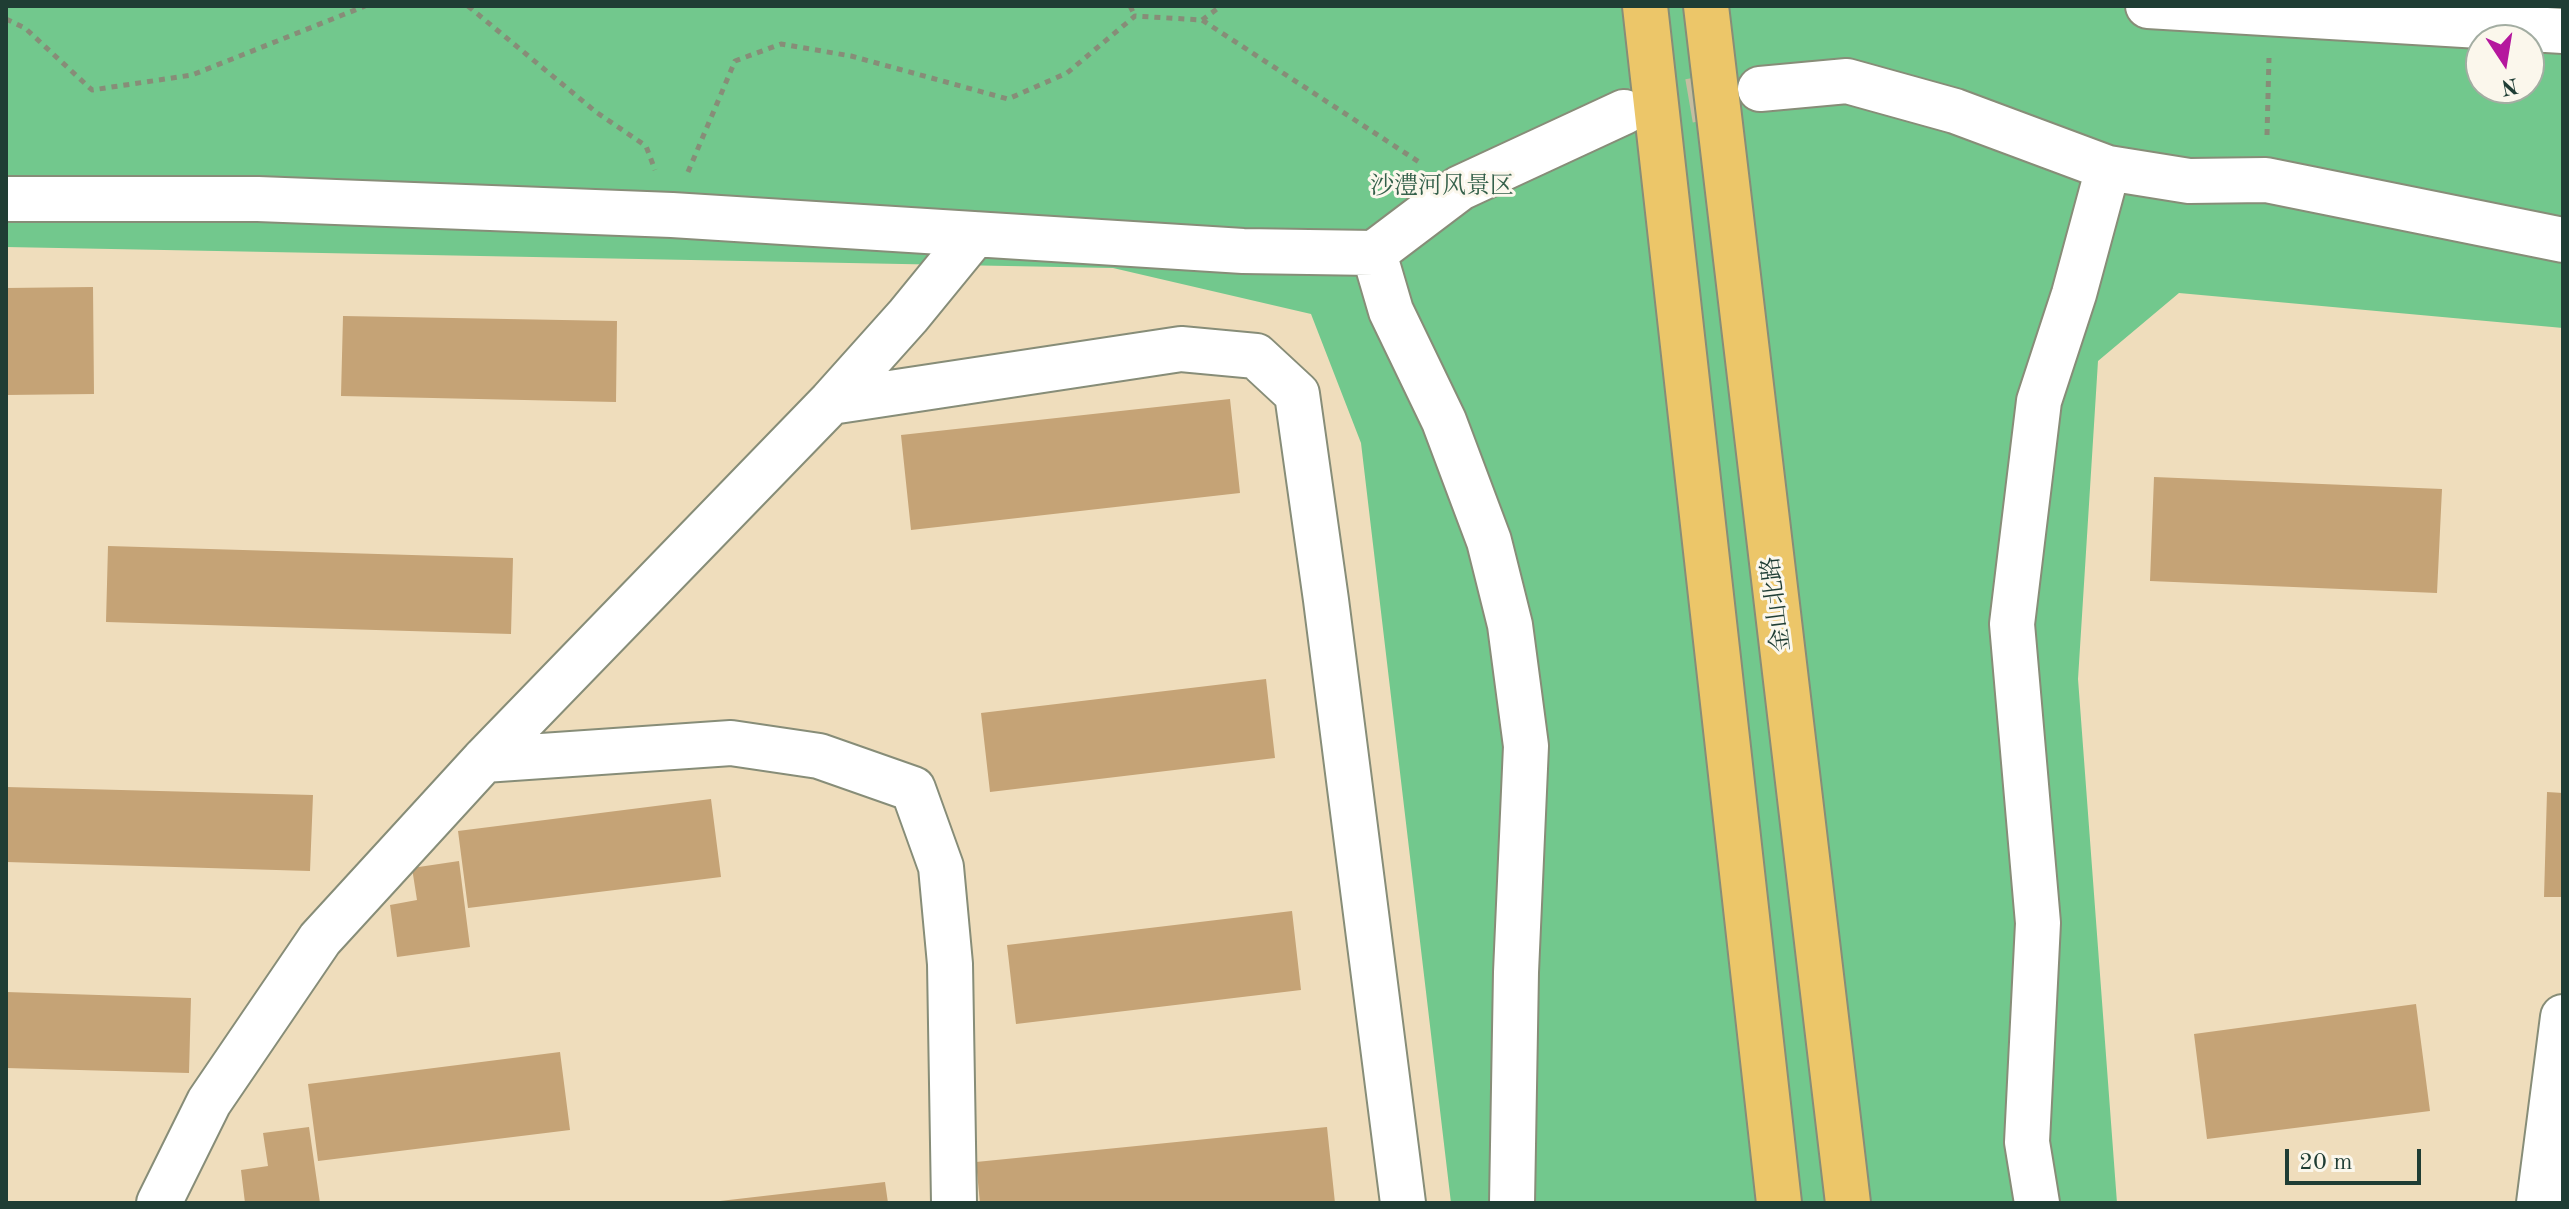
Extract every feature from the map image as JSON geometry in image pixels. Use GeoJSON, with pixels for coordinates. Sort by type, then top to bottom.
{"type":"FeatureCollection","features":[{"type":"Feature","properties":{"kind":"main road"},"geometry":{"type":"LineString","coordinates":[[1645,6],[1779,1203]]}},
{"type":"Feature","properties":{"kind":"main road","name":"金山北路"},"geometry":{"type":"LineString","coordinates":[[1706,6],[1848,1203]]}},
{"type":"Feature","properties":{"kind":"street"},"geometry":{"type":"LineString","coordinates":[[2148,6],[2563,31]]}},
{"type":"Feature","properties":{"kind":"street"},"geometry":{"type":"LineString","coordinates":[[1760,89],[1847,81],[1955,111],[2108,168],[2189,181],[2266,180],[2563,240]]}},
{"type":"Feature","properties":{"kind":"street"},"geometry":{"type":"LineString","coordinates":[[6,199],[258,199],[672,215],[1243,251],[1374,253],[1460,188],[1624,112]]}},
{"type":"Feature","properties":{"kind":"street"},"geometry":{"type":"LineString","coordinates":[[2037,1203],[2027,1142],[2038,923],[2012,624],[2039,401],[2074,294],[2108,168]]}},
{"type":"Feature","properties":{"kind":"street"},"geometry":{"type":"LineString","coordinates":[[159,1203],[209,1102],[320,939],[484,760],[831,402],[908,316],[975,234]]}},
{"type":"Feature","properties":{"kind":"street"},"geometry":{"type":"LineString","coordinates":[[1374,253],[1391,311],[1444,421],[1489,541],[1510,625],[1526,746],[1516,972],[1512,1203]]}},
{"type":"Feature","properties":{"kind":"street"},"geometry":{"type":"LineString","coordinates":[[831,402],[1181,349],[1256,356],[1297,394],[1403,1203]]}},
{"type":"Feature","properties":{"kind":"street"},"geometry":{"type":"LineString","coordinates":[[484,760],[731,743],[819,756],[913,789],[941,867],[950,964],[954,1203]]}},
{"type":"Feature","properties":{"kind":"street"},"geometry":{"type":"LineString","coordinates":[[2539,1203],[2563,1017]]}},
{"type":"Feature","properties":{"kind":"path"},"geometry":{"type":"LineString","coordinates":[[6,19],[25,28],[92,90],[192,75],[365,6]]}},
{"type":"Feature","properties":{"kind":"path"},"geometry":{"type":"LineString","coordinates":[[468,6],[596,112],[646,146],[672,215]]}},
{"type":"Feature","properties":{"kind":"path"},"geometry":{"type":"LineString","coordinates":[[1130,6],[1135,16]]}},
{"type":"Feature","properties":{"kind":"path"},"geometry":{"type":"LineString","coordinates":[[1202,20],[1221,6]]}},
{"type":"Feature","properties":{"kind":"path"},"geometry":{"type":"LineString","coordinates":[[2266,180],[2270,14]]}},
{"type":"Feature","properties":{"kind":"path"},"geometry":{"type":"LineString","coordinates":[[672,215],[705,127],[735,61],[781,44],[851,56],[1008,99],[1067,73],[1135,16],[1202,20],[1460,188]]}},
{"type":"Feature","properties":{"kind":"green space","name":"沙澧河风景区"},"geometry":{"type":"Polygon","coordinates":[[[6,6],[2563,6],[2563,328],[2179,293],[2098,361],[2078,679],[2117,1203],[1451,1203],[1361,443],[1311,314],[1113,268],[6,247],[6,6]]]}},
{"type":"Feature","properties":{"kind":"building"},"geometry":{"type":"Polygon","coordinates":[[[93,287],[94,394],[6,395],[6,288],[93,287]]]}},
{"type":"Feature","properties":{"kind":"building"},"geometry":{"type":"Polygon","coordinates":[[[343,316],[617,321],[616,402],[341,396],[343,316]]]}},
{"type":"Feature","properties":{"kind":"building"},"geometry":{"type":"Polygon","coordinates":[[[1230,399],[1240,493],[911,530],[901,435],[1230,399]]]}},
{"type":"Feature","properties":{"kind":"building"},"geometry":{"type":"Polygon","coordinates":[[[2154,477],[2442,489],[2437,593],[2150,581],[2154,477]]]}},
{"type":"Feature","properties":{"kind":"building"},"geometry":{"type":"Polygon","coordinates":[[[108,546],[513,558],[511,634],[106,622],[108,546]]]}},
{"type":"Feature","properties":{"kind":"building"},"geometry":{"type":"Polygon","coordinates":[[[1266,679],[1275,758],[990,792],[981,713],[1266,679]]]}},
{"type":"Feature","properties":{"kind":"building"},"geometry":{"type":"Polygon","coordinates":[[[6,787],[313,795],[310,871],[6,862],[6,787]]]}},
{"type":"Feature","properties":{"kind":"building"},"geometry":{"type":"Polygon","coordinates":[[[2547,792],[2563,793],[2563,897],[2544,897],[2547,792]]]}},
{"type":"Feature","properties":{"kind":"building"},"geometry":{"type":"Polygon","coordinates":[[[711,799],[721,877],[468,908],[458,831],[711,799]]]}},
{"type":"Feature","properties":{"kind":"building"},"geometry":{"type":"Polygon","coordinates":[[[459,861],[470,947],[397,957],[390,905],[417,900],[412,868],[459,861]]]}},
{"type":"Feature","properties":{"kind":"building"},"geometry":{"type":"Polygon","coordinates":[[[1292,911],[1301,990],[1016,1024],[1007,945],[1292,911]]]}},
{"type":"Feature","properties":{"kind":"building"},"geometry":{"type":"Polygon","coordinates":[[[6,992],[191,998],[189,1073],[6,1068],[6,992]]]}},
{"type":"Feature","properties":{"kind":"building"},"geometry":{"type":"Polygon","coordinates":[[[2416,1004],[2430,1111],[2207,1139],[2194,1034],[2416,1004]]]}},
{"type":"Feature","properties":{"kind":"building"},"geometry":{"type":"Polygon","coordinates":[[[560,1052],[570,1130],[318,1161],[308,1084],[560,1052]]]}},
{"type":"Feature","properties":{"kind":"building"},"geometry":{"type":"Polygon","coordinates":[[[309,1127],[320,1203],[245,1203],[241,1170],[268,1166],[263,1133],[309,1127]]]}},
{"type":"Feature","properties":{"kind":"building"},"geometry":{"type":"Polygon","coordinates":[[[1327,1127],[1335,1203],[980,1203],[976,1162],[1327,1127]]]}},
{"type":"Feature","properties":{"kind":"building"},"geometry":{"type":"Polygon","coordinates":[[[885,1182],[888,1203],[720,1203],[720,1201],[885,1182]]]}},
{"type":"Feature","properties":{"kind":"tunnel"},"geometry":{"type":"LineString","coordinates":[[1624,112],[1752,90]]}}]}
